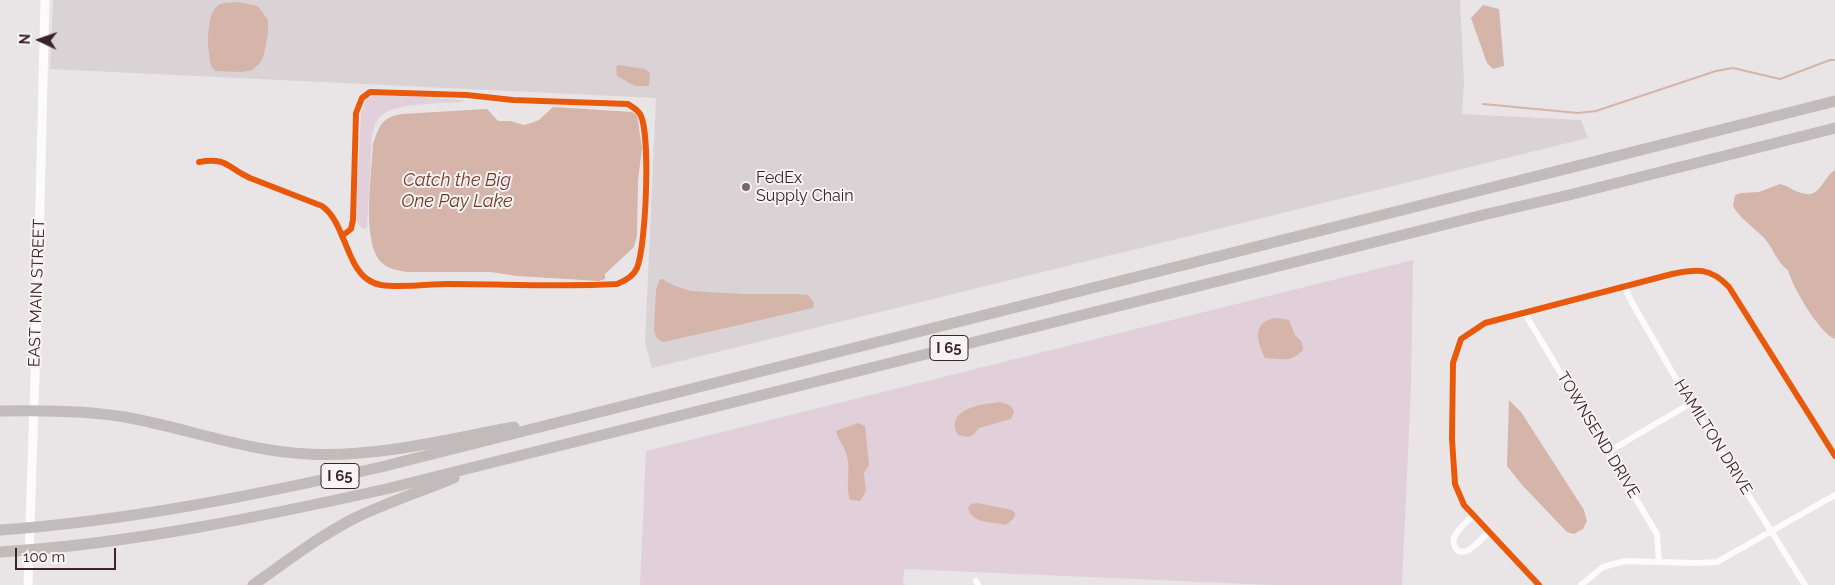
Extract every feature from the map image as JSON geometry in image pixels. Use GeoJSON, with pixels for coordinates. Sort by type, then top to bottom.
{"type":"FeatureCollection","features":[{"type":"Feature","properties":{"kind":"highway","name":"I 65"},"geometry":{"type":"LineString","coordinates":[[5,529],[60,524],[165,510],[274,491],[381,467],[1835,101]]}},
{"type":"Feature","properties":{"kind":"highway","name":"I 65"},"geometry":{"type":"LineString","coordinates":[[5,552],[167,532],[276,514],[386,489],[1835,128]]}},
{"type":"Feature","properties":{"kind":"highway"},"geometry":{"type":"LineString","coordinates":[[0,411],[34,410],[109,415],[284,452],[332,454],[360,453],[400,447],[616,409]]}},
{"type":"Feature","properties":{"kind":"highway"},"geometry":{"type":"LineString","coordinates":[[253,585],[315,541],[353,519],[384,505],[496,462]]}},
{"type":"Feature","properties":{"kind":"main road","name":"EAST MAIN STREET"},"geometry":{"type":"LineString","coordinates":[[28,585],[44,0]]}},
{"type":"Feature","properties":{"kind":"street"},"geometry":{"type":"LineString","coordinates":[[199,162],[214,160],[227,163],[245,176],[322,206],[330,211],[342,236],[359,270],[365,278],[373,283],[382,285],[567,286],[616,284],[624,282],[631,277],[636,269],[641,252],[646,145],[640,114],[628,104],[513,100],[467,95],[370,92],[362,98],[356,112],[353,220],[351,230],[342,236]]}},
{"type":"Feature","properties":{"kind":"street"},"geometry":{"type":"LineString","coordinates":[[1539,585],[1464,505],[1455,484],[1452,439],[1453,363],[1461,339],[1485,322],[1691,270],[1712,273],[1721,278],[1729,287],[1835,456]]}},
{"type":"Feature","properties":{"kind":"street","name":"HAMILTON DRIVE"},"geometry":{"type":"LineString","coordinates":[[1625,287],[1630,299],[1691,403],[1805,585]]}},
{"type":"Feature","properties":{"kind":"street","name":"TOWNSEND DRIVE"},"geometry":{"type":"LineString","coordinates":[[1524,312],[1657,534],[1659,562]]}},
{"type":"Feature","properties":{"kind":"street"},"geometry":{"type":"LineString","coordinates":[[1608,452],[1691,403]]}},
{"type":"Feature","properties":{"kind":"street"},"geometry":{"type":"LineString","coordinates":[[1581,585],[1603,567],[1625,561],[1696,564],[1718,562],[1835,495]]}},
{"type":"Feature","properties":{"kind":"street"},"geometry":{"type":"LineString","coordinates":[[1474,515],[1455,535],[1456,549],[1461,552],[1472,548],[1489,532]]}},
{"type":"Feature","properties":{"kind":"shaded area"},"geometry":{"type":"Polygon","coordinates":[[[53,0],[1460,0],[1464,83],[1462,114],[1581,120],[1588,138],[652,368],[645,343],[656,98],[50,69],[53,0]]]}},
{"type":"Feature","properties":{"kind":"shaded area"},"geometry":{"type":"Polygon","coordinates":[[[377,94],[464,100],[462,102],[420,104],[398,108],[382,115],[378,120],[372,136],[367,228],[363,229],[358,224],[356,214],[361,113],[367,98],[377,94]]]}},
{"type":"Feature","properties":{"kind":"shaded area"},"geometry":{"type":"Polygon","coordinates":[[[1413,260],[1411,386],[1402,585],[1274,585],[904,569],[903,582],[905,585],[640,585],[646,451],[1413,260]]]}},
{"type":"Feature","properties":{"kind":"water"},"geometry":{"type":"Polygon","coordinates":[[[237,2],[258,6],[268,20],[268,34],[263,58],[252,70],[242,72],[216,71],[212,68],[209,54],[210,18],[217,6],[224,3],[237,2]]]}},
{"type":"Feature","properties":{"kind":"water"},"geometry":{"type":"Polygon","coordinates":[[[1483,5],[1499,9],[1504,66],[1493,69],[1487,63],[1471,18],[1483,5]]]}},
{"type":"Feature","properties":{"kind":"water"},"geometry":{"type":"Polygon","coordinates":[[[619,65],[644,69],[650,72],[649,86],[635,86],[617,76],[616,67],[619,65]]]}},
{"type":"Feature","properties":{"kind":"water","name":"Catch the Big One Pay Lake"},"geometry":{"type":"Polygon","coordinates":[[[553,107],[632,112],[637,115],[642,148],[638,180],[637,235],[634,247],[605,274],[605,279],[599,281],[517,276],[491,272],[406,272],[390,268],[381,262],[375,252],[371,238],[369,206],[373,144],[382,123],[390,117],[402,114],[487,109],[498,121],[510,121],[524,125],[539,120],[553,107]]]}},
{"type":"Feature","properties":{"kind":"water"},"geometry":{"type":"Polygon","coordinates":[[[1835,170],[1835,339],[1821,328],[1814,319],[1800,297],[1788,270],[1767,242],[1739,215],[1733,206],[1735,195],[1759,192],[1780,184],[1799,192],[1811,194],[1819,189],[1835,170]]]}},
{"type":"Feature","properties":{"kind":"water"},"geometry":{"type":"Polygon","coordinates":[[[660,279],[691,291],[808,295],[814,304],[813,308],[664,342],[657,338],[654,330],[656,290],[660,279]]]}},
{"type":"Feature","properties":{"kind":"water"},"geometry":{"type":"Polygon","coordinates":[[[1278,318],[1289,320],[1295,335],[1302,342],[1303,350],[1290,359],[1265,358],[1258,338],[1260,327],[1264,323],[1278,318]]]}},
{"type":"Feature","properties":{"kind":"water"},"geometry":{"type":"Polygon","coordinates":[[[1509,400],[1521,412],[1584,510],[1587,521],[1583,529],[1574,534],[1567,532],[1523,486],[1507,466],[1509,400]]]}},
{"type":"Feature","properties":{"kind":"water"},"geometry":{"type":"Polygon","coordinates":[[[1000,402],[1011,406],[1014,412],[1011,419],[979,428],[973,435],[967,437],[958,435],[955,426],[956,419],[960,414],[975,406],[1000,402]]]}},
{"type":"Feature","properties":{"kind":"water"},"geometry":{"type":"Polygon","coordinates":[[[858,423],[865,426],[869,465],[864,473],[866,491],[860,501],[850,500],[847,456],[836,431],[858,423]]]}},
{"type":"Feature","properties":{"kind":"water"},"geometry":{"type":"Polygon","coordinates":[[[978,503],[1012,510],[1015,513],[1014,518],[1006,525],[979,520],[970,513],[968,508],[971,504],[978,503]]]}},
{"type":"Feature","properties":{"kind":"waterway"},"geometry":{"type":"LineString","coordinates":[[1483,104],[1578,113],[1596,111],[1716,71],[1733,68],[1780,79],[1830,60],[1835,60]]}},
{"type":"Feature","properties":{"kind":"cycle path"},"geometry":{"type":"LineString","coordinates":[[199,162],[222,162],[250,178],[322,206],[335,222],[349,253],[360,272],[377,284],[398,286],[449,284],[617,284],[623,282],[637,268],[643,237],[646,165],[643,125],[640,114],[628,104],[513,100],[467,95],[370,92],[362,98],[356,113],[353,220],[351,229],[342,236]]}},
{"type":"Feature","properties":{"kind":"cycle path"},"geometry":{"type":"LineString","coordinates":[[1539,585],[1464,505],[1455,484],[1452,439],[1453,363],[1461,339],[1485,323],[1672,274],[1689,271],[1709,273],[1722,280],[1729,287],[1835,456]]}},
{"type":"Feature","properties":{"kind":"place","name":"FedEx Supply Chain"},"geometry":{"type":"Point","coordinates":[746,187]}}]}
